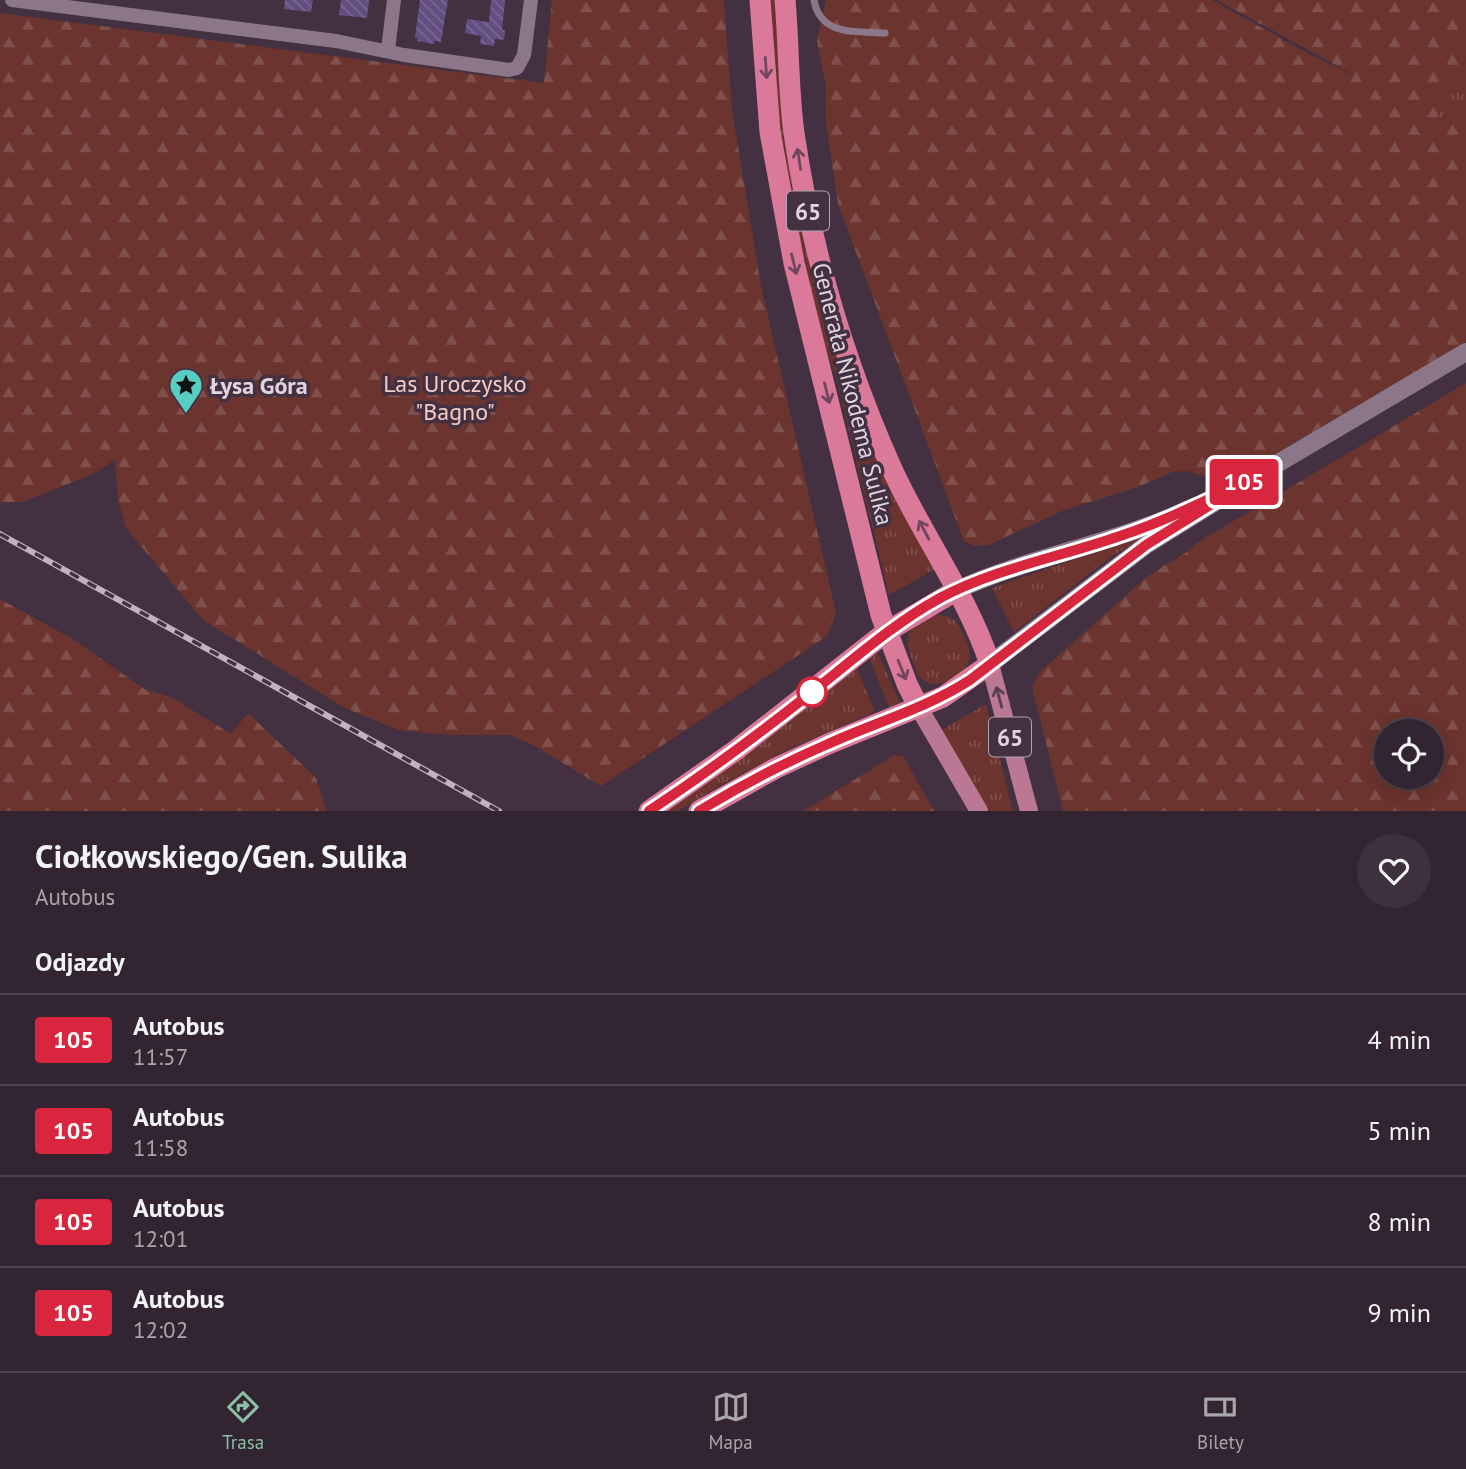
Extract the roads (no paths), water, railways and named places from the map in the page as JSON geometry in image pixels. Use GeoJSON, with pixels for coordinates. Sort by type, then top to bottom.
{"type":"FeatureCollection","features":[{"type":"Feature","properties":{"kind":"highway","name":"Generała Nikodema Sulika"},"geometry":{"type":"LineString","coordinates":[[760,0],[770,132],[787,232],[886,632]]}},
{"type":"Feature","properties":{"kind":"highway","name":"Generała Nikodema Sulika"},"geometry":{"type":"LineString","coordinates":[[785,0],[794,130],[807,207],[829,298],[869,414],[893,471],[957,590]]}},
{"type":"Feature","properties":{"kind":"highway"},"geometry":{"type":"LineString","coordinates":[[649,811],[736,750],[886,632],[957,590]]}},
{"type":"Feature","properties":{"kind":"highway","name":"65"},"geometry":{"type":"LineString","coordinates":[[957,590],[977,629],[990,664]]}},
{"type":"Feature","properties":{"kind":"highway","name":"65"},"geometry":{"type":"LineString","coordinates":[[886,632],[919,708]]}},
{"type":"Feature","properties":{"kind":"highway"},"geometry":{"type":"LineString","coordinates":[[699,811],[797,758],[943,697],[990,664]]}},
{"type":"Feature","properties":{"kind":"main road","name":"65"},"geometry":{"type":"LineString","coordinates":[[990,664],[1029,811]]}},
{"type":"Feature","properties":{"kind":"main road","name":"65"},"geometry":{"type":"LineString","coordinates":[[919,708],[979,811]]}},
{"type":"Feature","properties":{"kind":"street"},"geometry":{"type":"LineString","coordinates":[[12,0],[250,29],[509,70],[517,68],[524,55],[531,0]]}},
{"type":"Feature","properties":{"kind":"street"},"geometry":{"type":"LineString","coordinates":[[388,50],[394,0]]}},
{"type":"Feature","properties":{"kind":"street"},"geometry":{"type":"LineString","coordinates":[[990,664],[1146,545],[1466,352]]}},
{"type":"Feature","properties":{"kind":"street"},"geometry":{"type":"LineString","coordinates":[[957,590],[1028,562],[1120,537],[1159,522],[1265,471]]}},
{"type":"Feature","properties":{"kind":"lane"},"geometry":{"type":"LineString","coordinates":[[752,0],[762,28]]}},
{"type":"Feature","properties":{"kind":"lane"},"geometry":{"type":"LineString","coordinates":[[814,0],[823,22],[846,30],[884,33]]}},
{"type":"Feature","properties":{"kind":"railway"},"geometry":{"type":"LineString","coordinates":[[0,534],[499,811]]}},
{"type":"Feature","properties":{"kind":"place","name":"Łysa Góra"},"geometry":{"type":"Point","coordinates":[186,415]}},
{"type":"Feature","properties":{"kind":"park label","name":"Las Uroczysko \"Bagno\""},"geometry":{"type":"Point","coordinates":[455,397]}}]}
